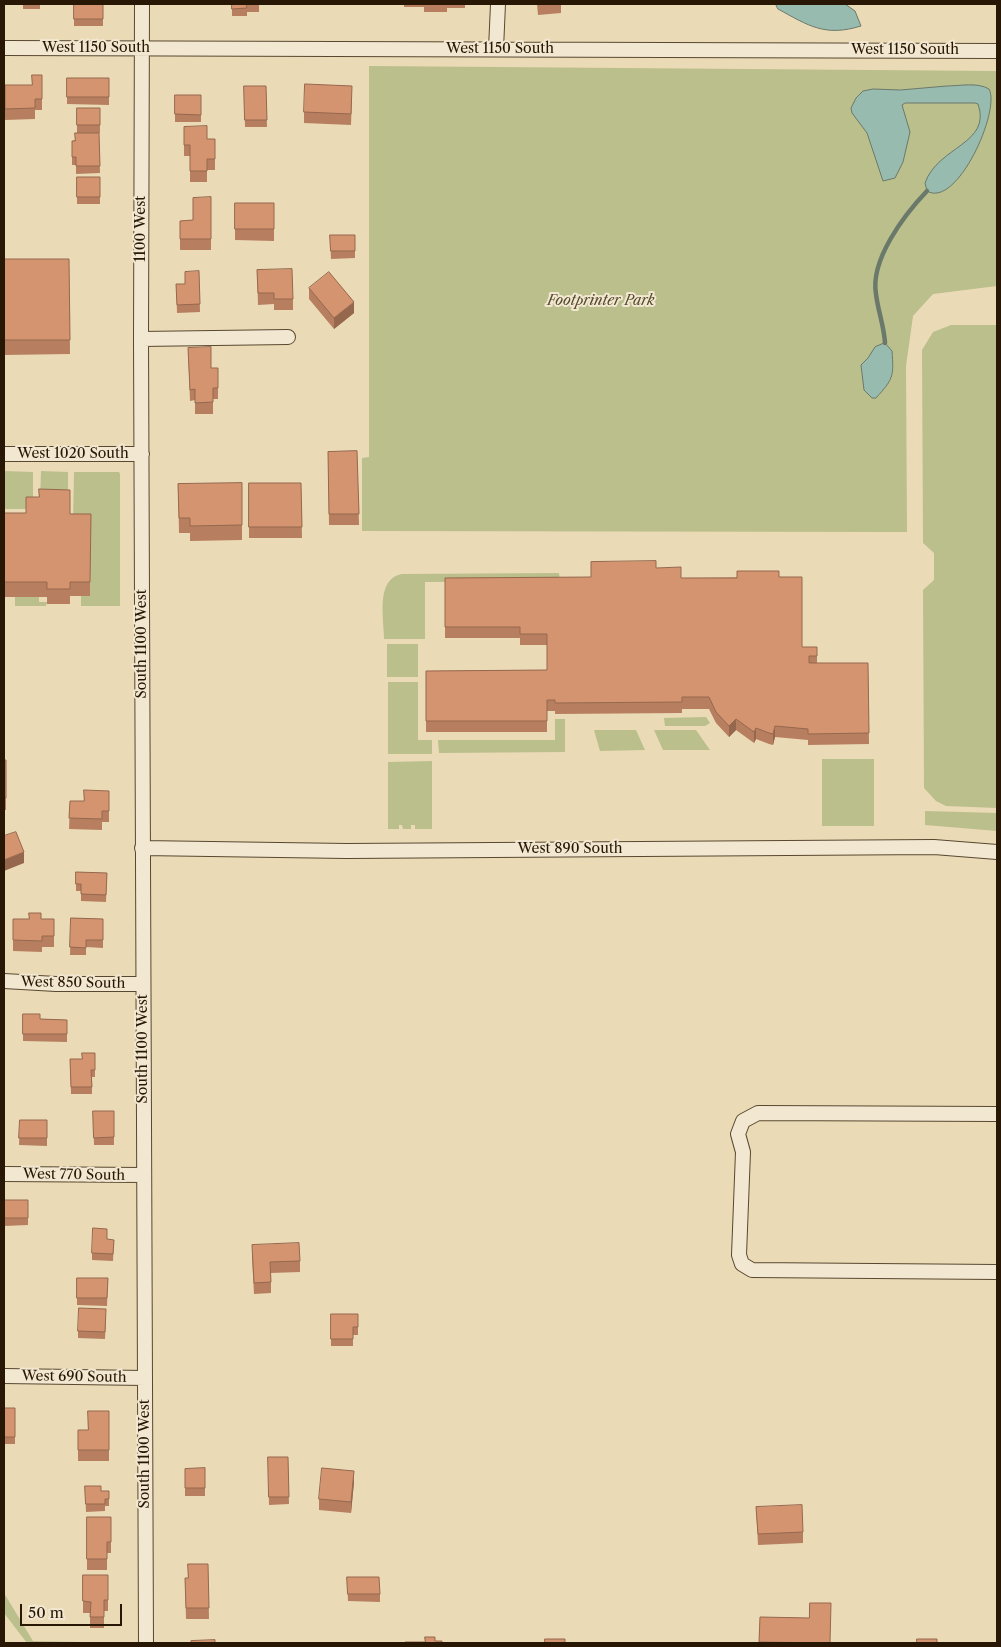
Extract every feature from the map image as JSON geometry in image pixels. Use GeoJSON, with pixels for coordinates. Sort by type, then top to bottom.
{"type":"FeatureCollection","features":[{"type":"Feature","properties":{"kind":"street","name":"1100 West"},"geometry":{"type":"LineString","coordinates":[[142,4],[142,454]]}},
{"type":"Feature","properties":{"kind":"street"},"geometry":{"type":"LineString","coordinates":[[496,49],[498,4]]}},
{"type":"Feature","properties":{"kind":"street","name":"West 1150 South"},"geometry":{"type":"LineString","coordinates":[[4,48],[997,51]]}},
{"type":"Feature","properties":{"kind":"street"},"geometry":{"type":"LineString","coordinates":[[141,340],[288,337]]}},
{"type":"Feature","properties":{"kind":"street","name":"West 1020 South"},"geometry":{"type":"LineString","coordinates":[[4,454],[142,454]]}},
{"type":"Feature","properties":{"kind":"street","name":"South 1100 West"},"geometry":{"type":"LineString","coordinates":[[142,454],[146,1643]]}},
{"type":"Feature","properties":{"kind":"street","name":"West 890 South"},"geometry":{"type":"LineString","coordinates":[[142,848],[357,851],[934,846],[997,852]]}},
{"type":"Feature","properties":{"kind":"street","name":"West 850 South"},"geometry":{"type":"LineString","coordinates":[[4,981],[56,984],[143,984]]}},
{"type":"Feature","properties":{"kind":"street"},"geometry":{"type":"LineString","coordinates":[[997,1114],[758,1112],[743,1121],[738,1134],[742,1152],[739,1255],[742,1264],[752,1270],[997,1272]]}},
{"type":"Feature","properties":{"kind":"street","name":"West 770 South"},"geometry":{"type":"LineString","coordinates":[[4,1174],[144,1175]]}},
{"type":"Feature","properties":{"kind":"street","name":"West 690 South"},"geometry":{"type":"LineString","coordinates":[[4,1376],[145,1378]]}},
{"type":"Feature","properties":{"kind":"green space","name":"Footprinter Park"},"geometry":{"type":"Polygon","coordinates":[[[369,66],[997,71],[997,286],[933,294],[913,316],[906,366],[907,532],[362,531],[362,458],[369,457],[369,66]]]}},
{"type":"Feature","properties":{"kind":"green space"},"geometry":{"type":"Polygon","coordinates":[[[951,325],[997,325],[997,808],[946,806],[936,801],[924,788],[923,590],[934,580],[934,553],[923,543],[922,350],[933,332],[951,325]]]}},
{"type":"Feature","properties":{"kind":"green space"},"geometry":{"type":"Polygon","coordinates":[[[4,471],[33,472],[33,507],[31,509],[4,509],[4,471]]]}},
{"type":"Feature","properties":{"kind":"green space"},"geometry":{"type":"Polygon","coordinates":[[[41,471],[68,472],[68,501],[40,501],[41,471]]]}},
{"type":"Feature","properties":{"kind":"green space"},"geometry":{"type":"Polygon","coordinates":[[[74,472],[119,472],[120,474],[120,606],[81,606],[81,596],[90,596],[91,529],[73,524],[74,472]]]}},
{"type":"Feature","properties":{"kind":"green space"},"geometry":{"type":"Polygon","coordinates":[[[559,573],[560,581],[425,582],[425,639],[384,639],[384,591],[393,577],[402,574],[559,573]]]}},
{"type":"Feature","properties":{"kind":"green space"},"geometry":{"type":"Polygon","coordinates":[[[15,597],[39,597],[39,602],[47,602],[46,606],[15,606],[15,597]]]}},
{"type":"Feature","properties":{"kind":"green space"},"geometry":{"type":"Polygon","coordinates":[[[387,644],[418,644],[418,677],[387,677],[387,644]]]}},
{"type":"Feature","properties":{"kind":"green space"},"geometry":{"type":"Polygon","coordinates":[[[388,682],[418,682],[418,740],[432,740],[432,754],[388,754],[388,682]]]}},
{"type":"Feature","properties":{"kind":"green space"},"geometry":{"type":"Polygon","coordinates":[[[706,717],[710,723],[705,726],[665,726],[664,718],[706,717]]]}},
{"type":"Feature","properties":{"kind":"green space"},"geometry":{"type":"Polygon","coordinates":[[[555,719],[565,719],[565,752],[439,753],[438,740],[555,740],[555,719]]]}},
{"type":"Feature","properties":{"kind":"green space"},"geometry":{"type":"Polygon","coordinates":[[[594,730],[636,730],[645,750],[600,751],[594,730]]]}},
{"type":"Feature","properties":{"kind":"green space"},"geometry":{"type":"Polygon","coordinates":[[[654,730],[696,730],[710,750],[663,750],[654,730]]]}},
{"type":"Feature","properties":{"kind":"green space"},"geometry":{"type":"Polygon","coordinates":[[[822,759],[874,759],[874,826],[822,826],[822,759]]]}},
{"type":"Feature","properties":{"kind":"green space"},"geometry":{"type":"Polygon","coordinates":[[[432,761],[432,829],[415,829],[415,825],[411,825],[411,829],[403,829],[402,825],[399,825],[399,829],[388,829],[388,762],[432,761]]]}},
{"type":"Feature","properties":{"kind":"green space"},"geometry":{"type":"Polygon","coordinates":[[[925,811],[997,813],[997,831],[925,825],[925,811]]]}},
{"type":"Feature","properties":{"kind":"green space"},"geometry":{"type":"Polygon","coordinates":[[[4,1593],[33,1641],[127,1643],[27,1643],[4,1613],[4,1593]]]}},
{"type":"Feature","properties":{"kind":"water"},"geometry":{"type":"Polygon","coordinates":[[[776,4],[845,4],[855,11],[861,26],[837,30],[818,28],[808,25],[778,9],[776,4]]]}},
{"type":"Feature","properties":{"kind":"water"},"geometry":{"type":"Polygon","coordinates":[[[974,85],[989,89],[991,100],[989,116],[974,155],[963,172],[951,186],[939,193],[927,191],[925,183],[932,171],[941,161],[971,137],[977,128],[980,117],[978,104],[905,103],[902,105],[910,132],[903,162],[895,178],[883,181],[867,133],[852,113],[851,108],[856,98],[863,91],[873,89],[900,90],[974,85]]]}},
{"type":"Feature","properties":{"kind":"water"},"geometry":{"type":"Polygon","coordinates":[[[885,343],[892,351],[893,367],[891,377],[876,398],[872,398],[864,390],[861,365],[875,347],[885,343]]]}},
{"type":"Feature","properties":{"kind":"building"},"geometry":{"type":"Polygon","coordinates":[[[74,4],[103,4],[103,19],[74,19],[74,4]]]}},
{"type":"Feature","properties":{"kind":"building"},"geometry":{"type":"Polygon","coordinates":[[[232,4],[246,4],[247,8],[232,9],[232,4]]]}},
{"type":"Feature","properties":{"kind":"building"},"geometry":{"type":"Polygon","coordinates":[[[32,75],[42,75],[42,99],[35,99],[35,108],[5,109],[5,85],[32,85],[32,75]]]}},
{"type":"Feature","properties":{"kind":"building"},"geometry":{"type":"Polygon","coordinates":[[[67,78],[109,78],[109,97],[67,97],[67,78]]]}},
{"type":"Feature","properties":{"kind":"building"},"geometry":{"type":"Polygon","coordinates":[[[305,84],[352,86],[351,114],[304,112],[305,84]]]}},
{"type":"Feature","properties":{"kind":"building"},"geometry":{"type":"Polygon","coordinates":[[[244,86],[266,86],[267,120],[245,120],[244,86]]]}},
{"type":"Feature","properties":{"kind":"building"},"geometry":{"type":"Polygon","coordinates":[[[175,95],[201,95],[201,115],[175,114],[175,95]]]}},
{"type":"Feature","properties":{"kind":"building"},"geometry":{"type":"Polygon","coordinates":[[[77,108],[100,108],[100,125],[77,125],[77,108]]]}},
{"type":"Feature","properties":{"kind":"building"},"geometry":{"type":"Polygon","coordinates":[[[207,126],[207,139],[215,139],[215,159],[207,159],[207,171],[190,171],[190,145],[184,145],[184,127],[207,126]]]}},
{"type":"Feature","properties":{"kind":"building"},"geometry":{"type":"Polygon","coordinates":[[[75,133],[99,133],[100,166],[76,166],[76,157],[72,157],[72,141],[75,141],[75,133]]]}},
{"type":"Feature","properties":{"kind":"building"},"geometry":{"type":"Polygon","coordinates":[[[77,177],[100,177],[100,197],[77,197],[77,177]]]}},
{"type":"Feature","properties":{"kind":"building"},"geometry":{"type":"Polygon","coordinates":[[[211,197],[211,239],[180,239],[180,221],[193,220],[193,198],[211,197]]]}},
{"type":"Feature","properties":{"kind":"building"},"geometry":{"type":"Polygon","coordinates":[[[235,203],[274,203],[274,229],[235,229],[235,203]]]}},
{"type":"Feature","properties":{"kind":"building"},"geometry":{"type":"Polygon","coordinates":[[[330,235],[355,235],[355,251],[331,251],[330,235]]]}},
{"type":"Feature","properties":{"kind":"building"},"geometry":{"type":"Polygon","coordinates":[[[4,259],[69,259],[70,340],[4,340],[4,259]]]}},
{"type":"Feature","properties":{"kind":"building"},"geometry":{"type":"Polygon","coordinates":[[[292,269],[293,299],[274,299],[274,293],[258,293],[257,270],[292,269]]]}},
{"type":"Feature","properties":{"kind":"building"},"geometry":{"type":"Polygon","coordinates":[[[199,271],[200,304],[177,305],[176,284],[185,284],[185,272],[199,271]]]}},
{"type":"Feature","properties":{"kind":"building"},"geometry":{"type":"Polygon","coordinates":[[[329,272],[354,302],[334,318],[309,288],[329,272]]]}},
{"type":"Feature","properties":{"kind":"building"},"geometry":{"type":"Polygon","coordinates":[[[211,347],[211,368],[218,368],[218,388],[213,388],[213,402],[195,403],[195,389],[190,390],[188,348],[211,347]]]}},
{"type":"Feature","properties":{"kind":"building"},"geometry":{"type":"Polygon","coordinates":[[[357,451],[359,514],[329,514],[328,452],[357,451]]]}},
{"type":"Feature","properties":{"kind":"building"},"geometry":{"type":"Polygon","coordinates":[[[242,483],[242,525],[190,526],[190,518],[179,518],[178,484],[242,483]]]}},
{"type":"Feature","properties":{"kind":"building"},"geometry":{"type":"Polygon","coordinates":[[[249,483],[301,483],[302,527],[249,527],[249,483]]]}},
{"type":"Feature","properties":{"kind":"building"},"geometry":{"type":"Polygon","coordinates":[[[39,489],[70,490],[70,514],[91,514],[90,582],[70,582],[70,589],[47,589],[47,582],[4,582],[4,513],[26,513],[26,497],[39,497],[39,489]]]}},
{"type":"Feature","properties":{"kind":"building"},"geometry":{"type":"Polygon","coordinates":[[[656,561],[656,568],[681,567],[681,578],[737,578],[737,571],[779,571],[779,577],[802,577],[802,647],[817,647],[817,656],[809,656],[809,663],[868,663],[869,733],[808,734],[808,729],[775,726],[773,734],[756,728],[754,732],[736,719],[729,726],[716,712],[709,697],[682,697],[682,702],[555,703],[555,700],[547,700],[547,721],[426,721],[426,671],[547,670],[547,634],[520,634],[520,627],[445,627],[445,578],[591,577],[591,562],[656,561]]]}},
{"type":"Feature","properties":{"kind":"building"},"geometry":{"type":"Polygon","coordinates":[[[4,760],[6,760],[6,798],[4,798],[4,760]]]}},
{"type":"Feature","properties":{"kind":"building"},"geometry":{"type":"Polygon","coordinates":[[[84,790],[109,791],[109,811],[102,811],[102,819],[69,818],[70,801],[84,801],[84,790]]]}},
{"type":"Feature","properties":{"kind":"building"},"geometry":{"type":"Polygon","coordinates":[[[16,832],[24,852],[4,860],[4,836],[16,832]]]}},
{"type":"Feature","properties":{"kind":"building"},"geometry":{"type":"Polygon","coordinates":[[[76,872],[107,873],[106,895],[81,894],[81,884],[76,884],[76,872]]]}},
{"type":"Feature","properties":{"kind":"building"},"geometry":{"type":"Polygon","coordinates":[[[29,913],[41,913],[41,919],[54,919],[54,936],[42,936],[42,941],[13,940],[13,919],[29,919],[29,913]]]}},
{"type":"Feature","properties":{"kind":"building"},"geometry":{"type":"Polygon","coordinates":[[[71,918],[103,919],[103,940],[86,940],[86,948],[70,947],[71,918]]]}},
{"type":"Feature","properties":{"kind":"building"},"geometry":{"type":"Polygon","coordinates":[[[23,1014],[40,1014],[40,1019],[67,1020],[67,1034],[23,1034],[23,1014]]]}},
{"type":"Feature","properties":{"kind":"building"},"geometry":{"type":"Polygon","coordinates":[[[82,1053],[95,1053],[95,1070],[91,1070],[92,1087],[71,1087],[70,1059],[82,1059],[82,1053]]]}},
{"type":"Feature","properties":{"kind":"building"},"geometry":{"type":"Polygon","coordinates":[[[93,1111],[114,1111],[114,1137],[94,1138],[93,1111]]]}},
{"type":"Feature","properties":{"kind":"building"},"geometry":{"type":"Polygon","coordinates":[[[20,1120],[47,1120],[47,1138],[19,1138],[20,1120]]]}},
{"type":"Feature","properties":{"kind":"building"},"geometry":{"type":"Polygon","coordinates":[[[4,1200],[28,1200],[28,1218],[4,1218],[4,1200]]]}},
{"type":"Feature","properties":{"kind":"building"},"geometry":{"type":"Polygon","coordinates":[[[93,1228],[107,1229],[107,1239],[114,1240],[113,1254],[92,1253],[93,1228]]]}},
{"type":"Feature","properties":{"kind":"building"},"geometry":{"type":"Polygon","coordinates":[[[299,1243],[300,1261],[270,1262],[271,1282],[254,1283],[252,1245],[299,1243]]]}},
{"type":"Feature","properties":{"kind":"building"},"geometry":{"type":"Polygon","coordinates":[[[77,1278],[108,1278],[107,1298],[77,1298],[77,1278]]]}},
{"type":"Feature","properties":{"kind":"building"},"geometry":{"type":"Polygon","coordinates":[[[79,1308],[106,1309],[105,1332],[78,1331],[79,1308]]]}},
{"type":"Feature","properties":{"kind":"building"},"geometry":{"type":"Polygon","coordinates":[[[331,1314],[358,1314],[358,1327],[353,1327],[353,1339],[331,1339],[331,1314]]]}},
{"type":"Feature","properties":{"kind":"building"},"geometry":{"type":"Polygon","coordinates":[[[4,1408],[15,1408],[15,1437],[4,1437],[4,1408]]]}},
{"type":"Feature","properties":{"kind":"building"},"geometry":{"type":"Polygon","coordinates":[[[88,1411],[109,1411],[109,1450],[78,1450],[78,1430],[88,1430],[88,1411]]]}},
{"type":"Feature","properties":{"kind":"building"},"geometry":{"type":"Polygon","coordinates":[[[268,1457],[288,1457],[289,1497],[269,1497],[268,1457]]]}},
{"type":"Feature","properties":{"kind":"building"},"geometry":{"type":"Polygon","coordinates":[[[205,1468],[205,1488],[185,1488],[185,1469],[205,1468]]]}},
{"type":"Feature","properties":{"kind":"building"},"geometry":{"type":"Polygon","coordinates":[[[322,1468],[354,1471],[351,1502],[319,1499],[322,1468]]]}},
{"type":"Feature","properties":{"kind":"building"},"geometry":{"type":"Polygon","coordinates":[[[85,1486],[101,1486],[101,1491],[109,1491],[109,1499],[105,1499],[105,1504],[86,1504],[85,1486]]]}},
{"type":"Feature","properties":{"kind":"building"},"geometry":{"type":"Polygon","coordinates":[[[802,1505],[803,1532],[758,1534],[756,1507],[802,1505]]]}},
{"type":"Feature","properties":{"kind":"building"},"geometry":{"type":"Polygon","coordinates":[[[87,1517],[111,1517],[111,1542],[107,1542],[107,1559],[87,1559],[87,1517]]]}},
{"type":"Feature","properties":{"kind":"building"},"geometry":{"type":"Polygon","coordinates":[[[188,1564],[208,1564],[209,1608],[186,1608],[185,1578],[188,1578],[188,1564]]]}},
{"type":"Feature","properties":{"kind":"building"},"geometry":{"type":"Polygon","coordinates":[[[83,1575],[108,1575],[108,1600],[104,1600],[104,1617],[90,1617],[91,1602],[83,1601],[83,1575]]]}},
{"type":"Feature","properties":{"kind":"building"},"geometry":{"type":"Polygon","coordinates":[[[347,1577],[379,1577],[380,1594],[348,1594],[347,1577]]]}},
{"type":"Feature","properties":{"kind":"building"},"geometry":{"type":"Polygon","coordinates":[[[810,1603],[831,1603],[830,1643],[759,1642],[760,1617],[809,1618],[810,1603]]]}},
{"type":"Feature","properties":{"kind":"building"},"geometry":{"type":"Polygon","coordinates":[[[425,1637],[435,1637],[435,1641],[442,1641],[442,1643],[405,1643],[425,1642],[425,1637]]]}},
{"type":"Feature","properties":{"kind":"building"},"geometry":{"type":"Polygon","coordinates":[[[545,1639],[565,1639],[565,1643],[545,1643],[545,1639]]]}},
{"type":"Feature","properties":{"kind":"building"},"geometry":{"type":"Polygon","coordinates":[[[917,1639],[937,1639],[937,1643],[917,1643],[917,1639]]]}},
{"type":"Feature","properties":{"kind":"building"},"geometry":{"type":"Polygon","coordinates":[[[215,1640],[215,1643],[191,1643],[191,1641],[215,1640]]]}},
{"type":"Feature","properties":{"kind":"waterway"},"geometry":{"type":"LineString","coordinates":[[885,343],[876,294],[878,267],[883,253],[899,225],[927,191]]}}]}
